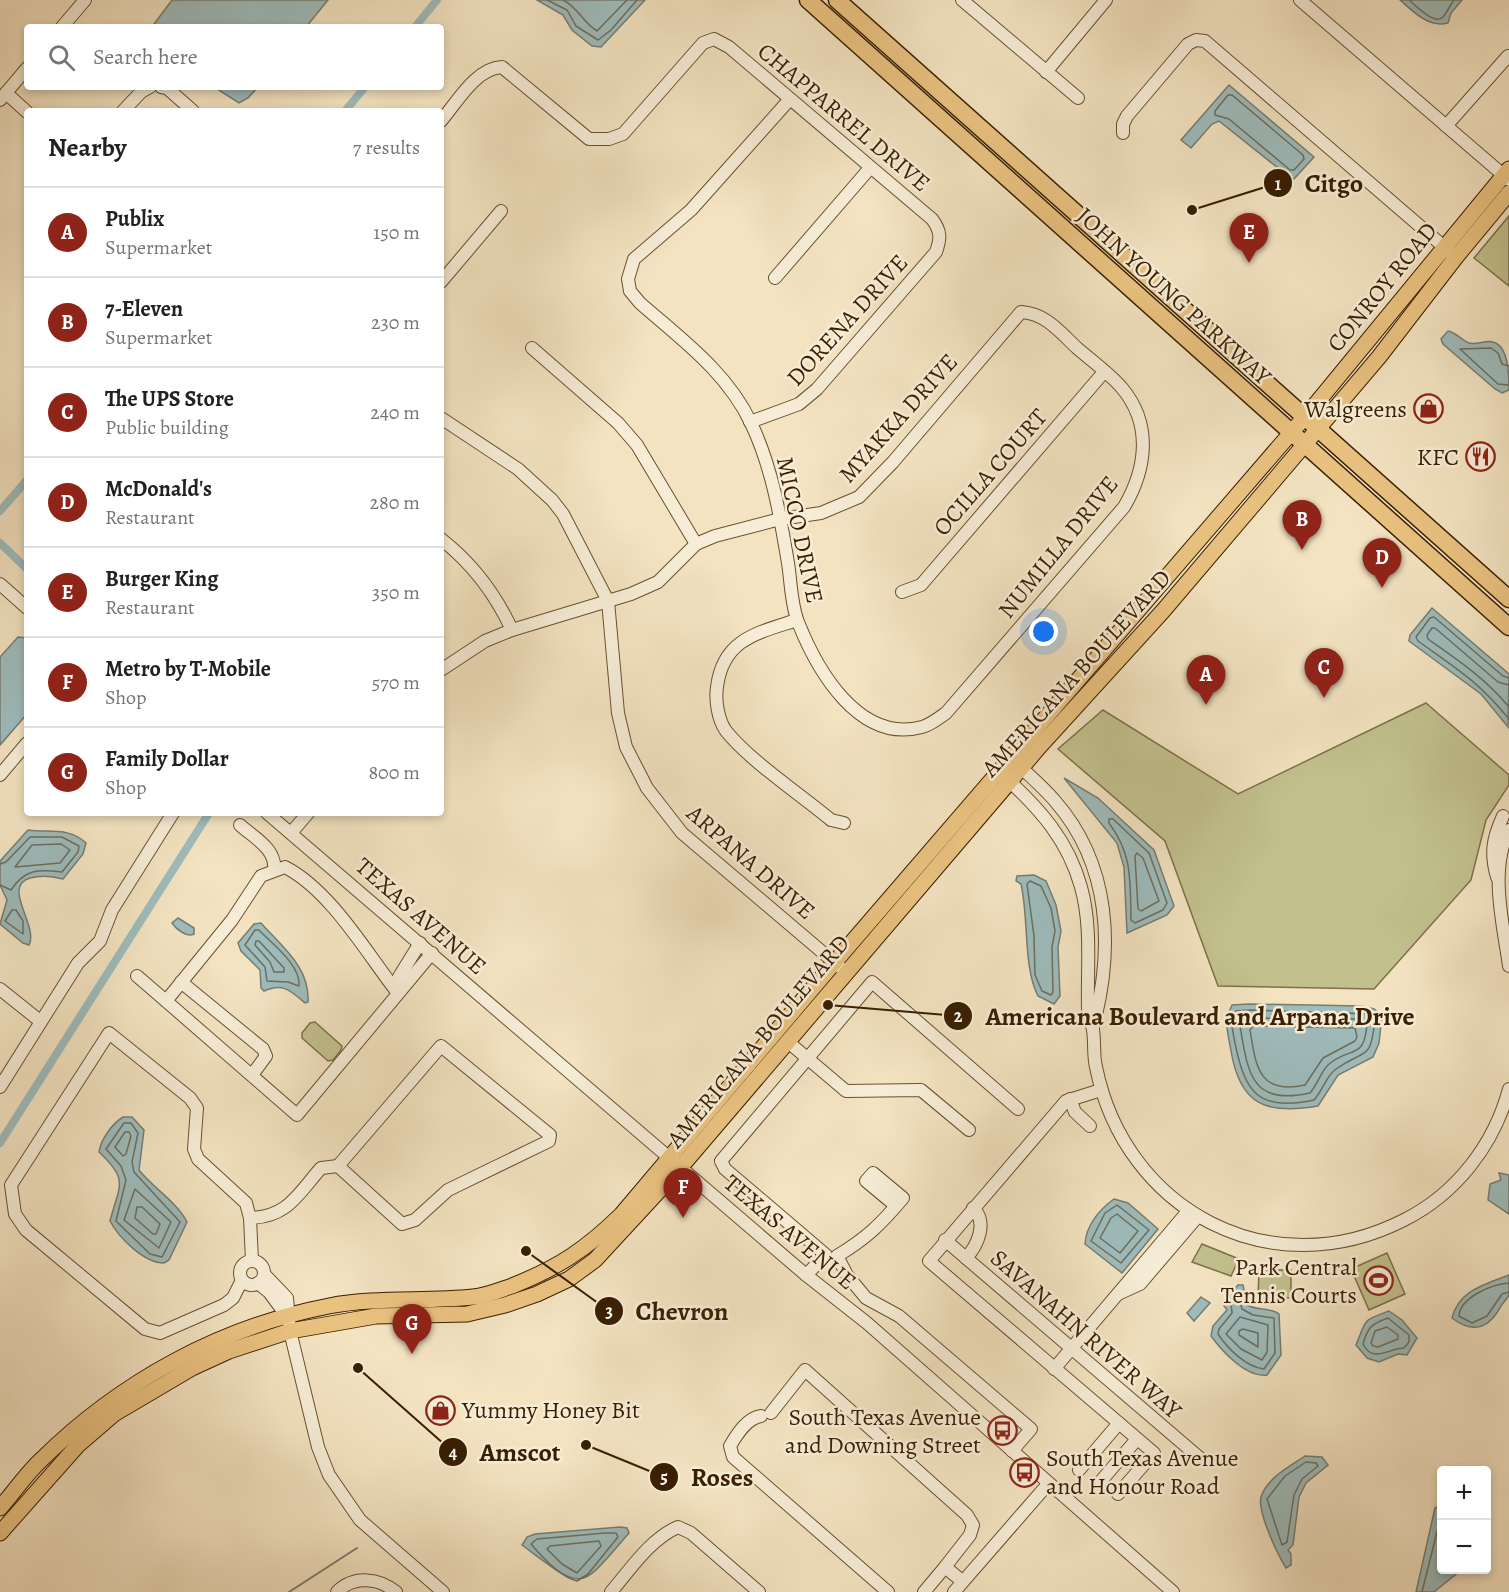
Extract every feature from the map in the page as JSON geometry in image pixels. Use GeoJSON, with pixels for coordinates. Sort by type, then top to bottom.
{"type":"FeatureCollection","features":[{"type":"Feature","properties":{"kind":"highway","name":"JOHN YOUNG PARKWAY"},"geometry":{"type":"LineString","coordinates":[[808,0],[1509,627]]}},
{"type":"Feature","properties":{"kind":"highway","name":"JOHN YOUNG PARKWAY"},"geometry":{"type":"LineString","coordinates":[[837,0],[1509,599]]}},
{"type":"Feature","properties":{"kind":"main road","name":"CONROY ROAD"},"geometry":{"type":"LineString","coordinates":[[1291,433],[1444,246],[1507,175]]}},
{"type":"Feature","properties":{"kind":"main road","name":"CONROY ROAD"},"geometry":{"type":"LineString","coordinates":[[1304,445],[1379,357],[1456,256],[1509,193]]}},
{"type":"Feature","properties":{"kind":"main road","name":"AMERICANA BOULEVARD"},"geometry":{"type":"LineString","coordinates":[[2,1528],[78,1445],[114,1414],[192,1368],[229,1351],[290,1331],[376,1316],[467,1314],[505,1305],[537,1294],[569,1279],[595,1260],[674,1163],[1016,764],[1090,668],[1291,433]]}},
{"type":"Feature","properties":{"kind":"main road","name":"AMERICANA BOULEVARD"},"geometry":{"type":"LineString","coordinates":[[1016,764],[1103,680],[1304,445]]}},
{"type":"Feature","properties":{"kind":"main road"},"geometry":{"type":"LineString","coordinates":[[1163,611],[1162,596],[1167,578]]}},
{"type":"Feature","properties":{"kind":"main road"},"geometry":{"type":"LineString","coordinates":[[1090,668],[1103,680]]}},
{"type":"Feature","properties":{"kind":"main road","name":"AMERICANA BOULEVARD"},"geometry":{"type":"LineString","coordinates":[[0,1508],[41,1460],[124,1392],[173,1361],[226,1335],[286,1315],[332,1306],[378,1301],[476,1297],[551,1271],[595,1240],[674,1163],[787,1041],[840,968]]}},
{"type":"Feature","properties":{"kind":"main road"},"geometry":{"type":"LineString","coordinates":[[501,1290],[505,1305]]}},
{"type":"Feature","properties":{"kind":"street"},"geometry":{"type":"LineString","coordinates":[[962,0],[1078,98]]}},
{"type":"Feature","properties":{"kind":"street"},"geometry":{"type":"LineString","coordinates":[[1300,0],[1446,126],[1507,175]]}},
{"type":"Feature","properties":{"kind":"street"},"geometry":{"type":"LineString","coordinates":[[1046,72],[1105,1]]}},
{"type":"Feature","properties":{"kind":"street"},"geometry":{"type":"LineString","coordinates":[[64,24],[78,2]]}},
{"type":"Feature","properties":{"kind":"street","name":"CHAPPARREL DRIVE"},"geometry":{"type":"LineString","coordinates":[[444,117],[481,74],[489,68],[502,67],[589,140],[609,139],[623,134],[703,43],[714,39],[729,47],[932,219]]}},
{"type":"Feature","properties":{"kind":"street"},"geometry":{"type":"LineString","coordinates":[[1124,133],[1123,124],[1127,116],[1188,44],[1196,40],[1205,41],[1456,256]]}},
{"type":"Feature","properties":{"kind":"street"},"geometry":{"type":"LineString","coordinates":[[1446,126],[1508,56]]}},
{"type":"Feature","properties":{"kind":"street"},"geometry":{"type":"LineString","coordinates":[[24,72],[3,97],[24,109]]}},
{"type":"Feature","properties":{"kind":"street"},"geometry":{"type":"LineString","coordinates":[[126,108],[145,90]]}},
{"type":"Feature","properties":{"kind":"street"},"geometry":{"type":"LineString","coordinates":[[169,90],[190,108]]}},
{"type":"Feature","properties":{"kind":"street","name":"MICCO DRIVE"},"geometry":{"type":"LineString","coordinates":[[790,99],[691,210],[634,259],[630,269],[630,291],[640,303],[715,371],[750,422],[769,468],[797,620],[833,687],[852,707],[871,721],[894,729],[923,727],[946,713]]}},
{"type":"Feature","properties":{"kind":"street"},"geometry":{"type":"LineString","coordinates":[[775,278],[870,168]]}},
{"type":"Feature","properties":{"kind":"street"},"geometry":{"type":"LineString","coordinates":[[444,278],[501,211]]}},
{"type":"Feature","properties":{"kind":"street","name":"DORENA DRIVE"},"geometry":{"type":"LineString","coordinates":[[750,422],[799,404],[818,389],[936,252],[940,239],[939,228],[932,219]]}},
{"type":"Feature","properties":{"kind":"street","name":"MYAKKA DRIVE"},"geometry":{"type":"LineString","coordinates":[[444,668],[486,641],[512,630],[608,601],[658,582],[696,544],[737,529],[821,513],[859,497],[893,462],[1021,312],[1043,317]]}},
{"type":"Feature","properties":{"kind":"street","name":"NUMILLA DRIVE"},"geometry":{"type":"LineString","coordinates":[[946,713],[1124,507],[1137,485],[1143,461],[1144,439],[1136,408],[1121,387],[1043,317]]}},
{"type":"Feature","properties":{"kind":"street"},"geometry":{"type":"LineString","coordinates":[[532,348],[618,423],[637,446],[696,544]]}},
{"type":"Feature","properties":{"kind":"street","name":"OCILLA COURT"},"geometry":{"type":"LineString","coordinates":[[902,591],[921,585],[1104,372]]}},
{"type":"Feature","properties":{"kind":"street","name":"ARPANA DRIVE"},"geometry":{"type":"LineString","coordinates":[[444,420],[518,469],[552,500],[589,560],[608,601],[618,713],[626,747],[647,788],[682,833],[840,968]]}},
{"type":"Feature","properties":{"kind":"street"},"geometry":{"type":"LineString","coordinates":[[444,542],[479,575],[499,600],[512,630]]}},
{"type":"Feature","properties":{"kind":"street"},"geometry":{"type":"LineString","coordinates":[[0,584],[24,605]]}},
{"type":"Feature","properties":{"kind":"street"},"geometry":{"type":"LineString","coordinates":[[797,620],[750,635],[727,654],[718,672],[715,697],[725,730],[831,820],[844,823]]}},
{"type":"Feature","properties":{"kind":"street"},"geometry":{"type":"LineString","coordinates":[[0,775],[24,747]]}},
{"type":"Feature","properties":{"kind":"street"},"geometry":{"type":"LineString","coordinates":[[1016,764],[1066,815],[1083,843],[1100,887],[1106,939],[1103,974],[1093,1028],[1095,1064],[1113,1124],[1139,1166],[1158,1186],[1194,1213],[1250,1238],[1291,1245],[1335,1243],[1390,1227],[1426,1208],[1469,1168],[1491,1135],[1509,1089]]}},
{"type":"Feature","properties":{"kind":"street"},"geometry":{"type":"LineString","coordinates":[[1005,777],[1056,829],[1073,862],[1082,889],[1087,921],[1088,1013],[1093,1028]]}},
{"type":"Feature","properties":{"kind":"street"},"geometry":{"type":"LineString","coordinates":[[1506,810],[1493,837],[1492,860],[1499,884],[1509,966]]}},
{"type":"Feature","properties":{"kind":"street"},"geometry":{"type":"LineString","coordinates":[[0,1087],[78,963],[100,941],[112,910],[171,816]]}},
{"type":"Feature","properties":{"kind":"street","name":"TEXAS AVENUE"},"geometry":{"type":"LineString","coordinates":[[271,816],[674,1163],[806,1275],[867,1323],[1173,1592]]}},
{"type":"Feature","properties":{"kind":"street"},"geometry":{"type":"LineString","coordinates":[[291,833],[305,816]]}},
{"type":"Feature","properties":{"kind":"street"},"geometry":{"type":"LineString","coordinates":[[240,825],[272,853],[275,861],[274,870]]}},
{"type":"Feature","properties":{"kind":"street"},"geometry":{"type":"LineString","coordinates":[[1499,884],[1504,840],[1509,830]]}},
{"type":"Feature","properties":{"kind":"street"},"geometry":{"type":"LineString","coordinates":[[166,1001],[232,920],[261,876],[285,867],[298,874],[317,892],[397,992]]}},
{"type":"Feature","properties":{"kind":"street"},"geometry":{"type":"LineString","coordinates":[[397,992],[399,977],[420,944]]}},
{"type":"Feature","properties":{"kind":"street"},"geometry":{"type":"LineString","coordinates":[[137,976],[297,1115],[397,992],[432,953]]}},
{"type":"Feature","properties":{"kind":"street"},"geometry":{"type":"LineString","coordinates":[[181,982],[263,1049],[266,1056],[265,1061],[252,1075]]}},
{"type":"Feature","properties":{"kind":"street"},"geometry":{"type":"LineString","coordinates":[[1012,1451],[1031,1429],[899,1316],[866,1298],[832,1255],[725,1169],[721,1161],[872,982],[1018,1108]]}},
{"type":"Feature","properties":{"kind":"street"},"geometry":{"type":"LineString","coordinates":[[0,989],[40,1021]]}},
{"type":"Feature","properties":{"kind":"street"},"geometry":{"type":"LineString","coordinates":[[109,1033],[190,1098],[197,1108],[194,1149],[198,1159],[246,1203],[250,1218],[252,1261],[242,1267],[242,1280],[233,1298],[224,1305],[160,1333],[145,1329],[26,1230],[15,1214],[11,1185],[109,1033]]}},
{"type":"Feature","properties":{"kind":"street"},"geometry":{"type":"LineString","coordinates":[[787,1041],[846,1091],[921,1090],[969,1130]]}},
{"type":"Feature","properties":{"kind":"street"},"geometry":{"type":"LineString","coordinates":[[250,1218],[275,1215],[285,1208],[321,1168],[338,1167],[402,1224],[408,1224],[448,1190],[545,1145],[550,1136],[441,1046],[338,1167]]}},
{"type":"Feature","properties":{"kind":"street"},"geometry":{"type":"LineString","coordinates":[[1101,1090],[1070,1099],[929,1261],[1154,1453],[1118,1494]]}},
{"type":"Feature","properties":{"kind":"street"},"geometry":{"type":"LineString","coordinates":[[1070,1099],[1076,1112],[1090,1126]]}},
{"type":"Feature","properties":{"kind":"street"},"geometry":{"type":"LineString","coordinates":[[806,1275],[832,1255],[873,1232],[896,1206]]}},
{"type":"Feature","properties":{"kind":"street"},"geometry":{"type":"LineString","coordinates":[[966,1258],[977,1244],[980,1224],[979,1214],[973,1208]]}},
{"type":"Feature","properties":{"kind":"street"},"geometry":{"type":"LineString","coordinates":[[1053,1369],[1118,1294],[1140,1284],[1194,1213]]}},
{"type":"Feature","properties":{"kind":"street","name":"SAVANAHN RIVER WAY"},"geometry":{"type":"LineString","coordinates":[[945,1240],[1201,1459]]}},
{"type":"Feature","properties":{"kind":"street"},"geometry":{"type":"LineString","coordinates":[[252,1261],[261,1266],[261,1279]]}},
{"type":"Feature","properties":{"kind":"street"},"geometry":{"type":"LineString","coordinates":[[242,1280],[249,1284],[261,1279]]}},
{"type":"Feature","properties":{"kind":"street"},"geometry":{"type":"LineString","coordinates":[[261,1279],[287,1298],[289,1307],[286,1315],[318,1447],[329,1475],[360,1520],[443,1592]]}},
{"type":"Feature","properties":{"kind":"street"},"geometry":{"type":"LineString","coordinates":[[888,1592],[733,1457],[730,1446],[736,1436],[755,1417],[766,1415],[805,1370],[967,1515],[973,1526],[970,1535],[924,1592]]}},
{"type":"Feature","properties":{"kind":"street"},"geometry":{"type":"LineString","coordinates":[[1079,1470],[1119,1423]]}},
{"type":"Feature","properties":{"kind":"street"},"geometry":{"type":"LineString","coordinates":[[1101,1481],[1137,1439]]}},
{"type":"Feature","properties":{"kind":"street"},"geometry":{"type":"LineString","coordinates":[[954,1592],[1048,1484]]}},
{"type":"Feature","properties":{"kind":"street"},"geometry":{"type":"LineString","coordinates":[[611,1592],[649,1548],[668,1531],[678,1527],[691,1533],[759,1592]]}},
{"type":"Feature","properties":{"kind":"street"},"geometry":{"type":"LineString","coordinates":[[945,1567],[962,1581]]}},
{"type":"Feature","properties":{"kind":"street"},"geometry":{"type":"LineString","coordinates":[[337,1592],[343,1586],[357,1580],[373,1580],[396,1592]]}},
{"type":"Feature","properties":{"kind":"shaded area"},"geometry":{"type":"Polygon","coordinates":[[[1509,216],[1509,286],[1474,258],[1509,216]]]}},
{"type":"Feature","properties":{"kind":"shaded area"},"geometry":{"type":"Polygon","coordinates":[[[1426,703],[1509,775],[1509,785],[1486,820],[1471,880],[1374,989],[1218,986],[1165,841],[1058,749],[1103,710],[1238,794],[1426,703]]]}},
{"type":"Feature","properties":{"kind":"shaded area"},"geometry":{"type":"Polygon","coordinates":[[[315,1022],[342,1046],[333,1060],[328,1061],[302,1038],[302,1033],[310,1023],[315,1022]]]}},
{"type":"Feature","properties":{"kind":"shaded area"},"geometry":{"type":"Polygon","coordinates":[[[1202,1244],[1239,1259],[1231,1276],[1192,1262],[1202,1244]]]}},
{"type":"Feature","properties":{"kind":"shaded area","name":"Park Central Tennis Courts"},"geometry":{"type":"Polygon","coordinates":[[[1387,1253],[1405,1294],[1369,1310],[1351,1269],[1387,1253]]]}},
{"type":"Feature","properties":{"kind":"shaded area"},"geometry":{"type":"Polygon","coordinates":[[[1259,1270],[1291,1270],[1291,1298],[1258,1298],[1259,1270]]]}},
{"type":"Feature","properties":{"kind":"water"},"geometry":{"type":"Polygon","coordinates":[[[172,0],[328,0],[308,24],[154,24],[172,0]]]}},
{"type":"Feature","properties":{"kind":"water"},"geometry":{"type":"Polygon","coordinates":[[[537,0],[645,0],[601,47],[592,46],[572,30],[563,15],[537,0]]]}},
{"type":"Feature","properties":{"kind":"water"},"geometry":{"type":"Polygon","coordinates":[[[1400,0],[1462,0],[1451,13],[1448,23],[1441,24],[1422,18],[1400,0]]]}},
{"type":"Feature","properties":{"kind":"water"},"geometry":{"type":"Polygon","coordinates":[[[1229,85],[1314,157],[1293,180],[1219,121],[1212,124],[1191,148],[1181,140],[1229,85]]]}},
{"type":"Feature","properties":{"kind":"water"},"geometry":{"type":"Polygon","coordinates":[[[219,90],[255,90],[239,103],[219,90]]]}},
{"type":"Feature","properties":{"kind":"water"},"geometry":{"type":"Polygon","coordinates":[[[1448,331],[1469,343],[1493,342],[1498,345],[1507,362],[1509,390],[1502,393],[1495,389],[1443,344],[1441,339],[1448,331]]]}},
{"type":"Feature","properties":{"kind":"water"},"geometry":{"type":"Polygon","coordinates":[[[1432,608],[1509,674],[1508,727],[1481,694],[1409,641],[1410,635],[1432,608]]]}},
{"type":"Feature","properties":{"kind":"water"},"geometry":{"type":"Polygon","coordinates":[[[18,637],[24,638],[24,717],[0,745],[0,657],[18,637]]]}},
{"type":"Feature","properties":{"kind":"water"},"geometry":{"type":"Polygon","coordinates":[[[1064,778],[1098,798],[1154,850],[1174,906],[1167,915],[1127,933],[1124,867],[1117,843],[1064,778]]]}},
{"type":"Feature","properties":{"kind":"water"},"geometry":{"type":"Polygon","coordinates":[[[28,830],[66,833],[86,843],[83,854],[63,879],[38,876],[22,882],[19,889],[20,898],[31,937],[29,945],[23,943],[0,924],[7,900],[0,885],[0,861],[28,830]]]}},
{"type":"Feature","properties":{"kind":"water"},"geometry":{"type":"Polygon","coordinates":[[[1034,875],[1046,881],[1056,905],[1061,931],[1058,947],[1060,996],[1054,1004],[1038,996],[1033,984],[1021,884],[1016,881],[1017,876],[1034,875]]]}},
{"type":"Feature","properties":{"kind":"water"},"geometry":{"type":"Polygon","coordinates":[[[178,918],[194,928],[194,934],[185,934],[176,928],[172,923],[178,918]]]}},
{"type":"Feature","properties":{"kind":"water"},"geometry":{"type":"Polygon","coordinates":[[[261,923],[286,949],[300,968],[308,1002],[305,1003],[286,989],[276,987],[264,991],[261,988],[260,970],[241,951],[238,943],[254,924],[261,923]]]}},
{"type":"Feature","properties":{"kind":"water"},"geometry":{"type":"Polygon","coordinates":[[[1232,1005],[1362,1006],[1374,1009],[1382,1015],[1379,1043],[1373,1057],[1338,1075],[1318,1106],[1284,1109],[1270,1107],[1249,1095],[1241,1084],[1231,1051],[1227,1028],[1229,1011],[1232,1005]]]}},
{"type":"Feature","properties":{"kind":"water"},"geometry":{"type":"Polygon","coordinates":[[[123,1117],[132,1117],[144,1130],[139,1170],[177,1208],[187,1222],[169,1260],[164,1263],[148,1259],[140,1254],[119,1235],[110,1221],[119,1191],[118,1177],[109,1162],[99,1152],[108,1132],[123,1117]]]}},
{"type":"Feature","properties":{"kind":"water"},"geometry":{"type":"Polygon","coordinates":[[[1499,1173],[1509,1175],[1509,1214],[1488,1200],[1490,1184],[1501,1180],[1499,1173]]]}},
{"type":"Feature","properties":{"kind":"water"},"geometry":{"type":"Polygon","coordinates":[[[1114,1199],[1128,1203],[1158,1229],[1122,1273],[1085,1244],[1088,1230],[1095,1218],[1114,1199]]]}},
{"type":"Feature","properties":{"kind":"water"},"geometry":{"type":"Polygon","coordinates":[[[1509,1275],[1509,1294],[1496,1314],[1486,1324],[1480,1327],[1467,1326],[1452,1318],[1456,1308],[1467,1294],[1509,1275]]]}},
{"type":"Feature","properties":{"kind":"water"},"geometry":{"type":"Polygon","coordinates":[[[1238,1285],[1243,1285],[1247,1305],[1272,1310],[1279,1314],[1281,1355],[1267,1375],[1259,1375],[1243,1368],[1221,1349],[1211,1336],[1213,1326],[1227,1310],[1222,1303],[1238,1285]]]}},
{"type":"Feature","properties":{"kind":"water"},"geometry":{"type":"Polygon","coordinates":[[[1201,1297],[1210,1303],[1194,1321],[1187,1313],[1201,1297]]]}},
{"type":"Feature","properties":{"kind":"water"},"geometry":{"type":"Polygon","coordinates":[[[1389,1311],[1402,1320],[1417,1338],[1407,1355],[1398,1354],[1379,1362],[1367,1358],[1356,1345],[1366,1322],[1389,1311]]]}},
{"type":"Feature","properties":{"kind":"water"},"geometry":{"type":"Polygon","coordinates":[[[1305,1456],[1322,1457],[1328,1465],[1306,1483],[1299,1497],[1293,1545],[1288,1550],[1291,1554],[1291,1565],[1286,1568],[1265,1523],[1261,1497],[1274,1478],[1305,1456]]]}},
{"type":"Feature","properties":{"kind":"water"},"geometry":{"type":"Polygon","coordinates":[[[1437,1507],[1437,1574],[1456,1574],[1434,1592],[1416,1592],[1437,1507]]]}},
{"type":"Feature","properties":{"kind":"water"},"geometry":{"type":"Polygon","coordinates":[[[627,1528],[629,1533],[600,1566],[580,1579],[558,1571],[522,1545],[527,1537],[535,1534],[627,1528]]]}},
{"type":"Feature","properties":{"kind":"waterway"},"geometry":{"type":"LineString","coordinates":[[417,24],[437,0]]}},
{"type":"Feature","properties":{"kind":"waterway"},"geometry":{"type":"LineString","coordinates":[[348,108],[362,90]]}},
{"type":"Feature","properties":{"kind":"waterway"},"geometry":{"type":"LineString","coordinates":[[0,511],[24,483]]}},
{"type":"Feature","properties":{"kind":"waterway"},"geometry":{"type":"LineString","coordinates":[[0,543],[24,566]]}},
{"type":"Feature","properties":{"kind":"waterway"},"geometry":{"type":"LineString","coordinates":[[0,1143],[207,816]]}},
{"type":"Feature","properties":{"kind":"waterway"},"geometry":{"type":"LineString","coordinates":[[289,1592],[357,1548]]}},
{"type":"Feature","properties":{"kind":"place","name":"Citgo"},"geometry":{"type":"Point","coordinates":[1192,210]}},
{"type":"Feature","properties":{"kind":"place","name":"Burger King"},"geometry":{"type":"Point","coordinates":[1249,263]}},
{"type":"Feature","properties":{"kind":"place","name":"Walgreens"},"geometry":{"type":"Point","coordinates":[1428,409]}},
{"type":"Feature","properties":{"kind":"place","name":"KFC"},"geometry":{"type":"Point","coordinates":[1480,457]}},
{"type":"Feature","properties":{"kind":"place","name":"7-Eleven"},"geometry":{"type":"Point","coordinates":[1302,550]}},
{"type":"Feature","properties":{"kind":"place","name":"McDonald's"},"geometry":{"type":"Point","coordinates":[1382,588]}},
{"type":"Feature","properties":{"kind":"place","name":"The UPS Store"},"geometry":{"type":"Point","coordinates":[1324,698]}},
{"type":"Feature","properties":{"kind":"place","name":"Publix"},"geometry":{"type":"Point","coordinates":[1206,705]}},
{"type":"Feature","properties":{"kind":"place","name":"Americana Boulevard and Arpana Drive"},"geometry":{"type":"Point","coordinates":[828,1005]}},
{"type":"Feature","properties":{"kind":"place","name":"Metro by T-Mobile"},"geometry":{"type":"Point","coordinates":[683,1218]}},
{"type":"Feature","properties":{"kind":"place","name":"Chevron"},"geometry":{"type":"Point","coordinates":[526,1251]}},
{"type":"Feature","properties":{"kind":"place","name":"Park Central Tennis Courts"},"geometry":{"type":"Point","coordinates":[1378,1281]}},
{"type":"Feature","properties":{"kind":"place","name":"Family Dollar"},"geometry":{"type":"Point","coordinates":[412,1354]}},
{"type":"Feature","properties":{"kind":"place","name":"Amscot"},"geometry":{"type":"Point","coordinates":[358,1368]}},
{"type":"Feature","properties":{"kind":"place","name":"Yummy Honey Bit"},"geometry":{"type":"Point","coordinates":[441,1410]}},
{"type":"Feature","properties":{"kind":"place","name":"South Texas Avenue and Downing Street"},"geometry":{"type":"Point","coordinates":[1002,1431]}},
{"type":"Feature","properties":{"kind":"place","name":"Roses"},"geometry":{"type":"Point","coordinates":[586,1445]}},
{"type":"Feature","properties":{"kind":"place","name":"South Texas Avenue and Honour Road"},"geometry":{"type":"Point","coordinates":[1025,1472]}}]}
